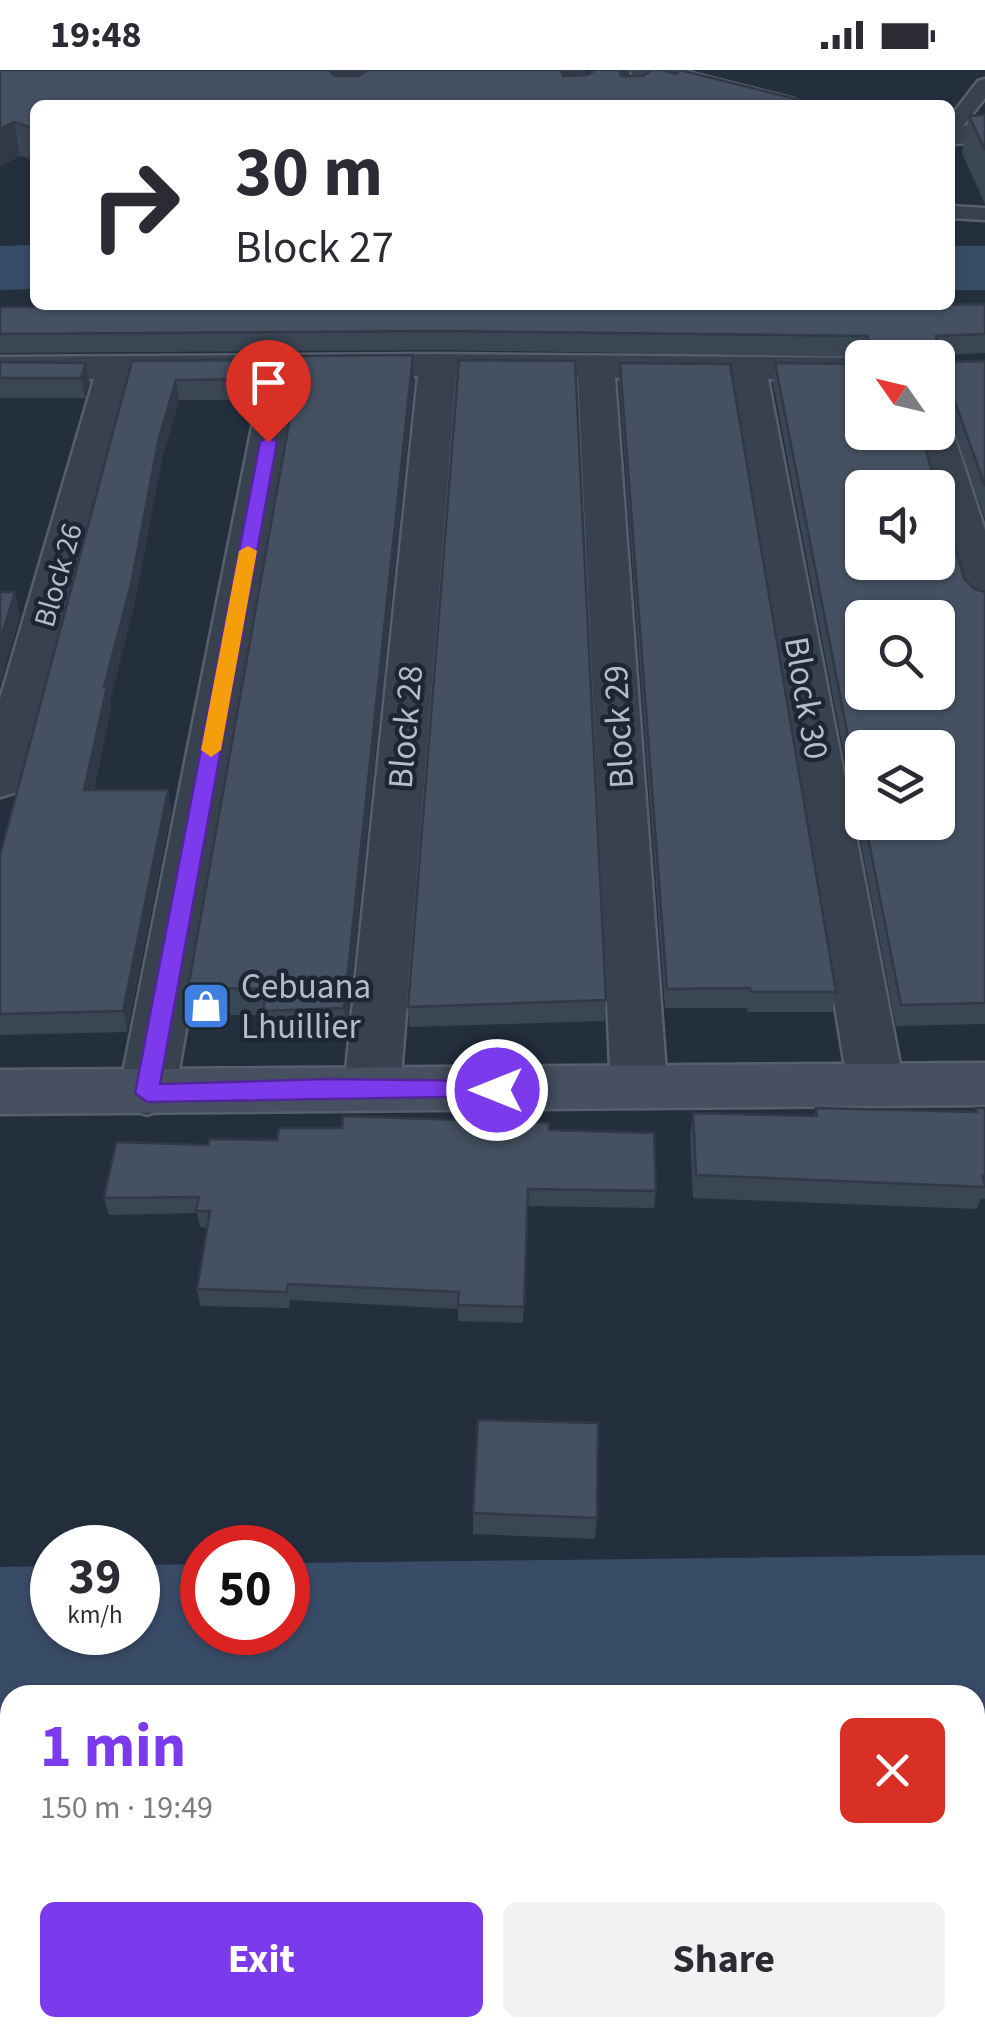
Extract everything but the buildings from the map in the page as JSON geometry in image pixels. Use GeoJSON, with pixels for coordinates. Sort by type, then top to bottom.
{"type":"FeatureCollection","features":[{"type":"Feature","properties":{"kind":"main road"},"geometry":{"type":"LineString","coordinates":[[0,1092],[985,1084]]}},
{"type":"Feature","properties":{"kind":"street"},"geometry":{"type":"LineString","coordinates":[[651,80],[756,100]]}},
{"type":"Feature","properties":{"kind":"street"},"geometry":{"type":"LineString","coordinates":[[955,133],[985,134]]}},
{"type":"Feature","properties":{"kind":"street"},"geometry":{"type":"LineString","coordinates":[[147,1093],[283,365]]}},
{"type":"Feature","properties":{"kind":"street"},"geometry":{"type":"LineString","coordinates":[[0,368],[438,365],[845,369]]}},
{"type":"Feature","properties":{"kind":"street","name":"Block 28"},"geometry":{"type":"LineString","coordinates":[[372,1088],[438,365]]}},
{"type":"Feature","properties":{"kind":"street","name":"Block 29"},"geometry":{"type":"LineString","coordinates":[[596,366],[639,1087]]}},
{"type":"Feature","properties":{"kind":"street","name":"Block 26"},"geometry":{"type":"LineString","coordinates":[[0,781],[116,368]]}},
{"type":"Feature","properties":{"kind":"street","name":"Block 30"},"geometry":{"type":"LineString","coordinates":[[748,370],[876,1085]]}},
{"type":"Feature","properties":{"kind":"street"},"geometry":{"type":"LineString","coordinates":[[940,450],[985,597]]}},
{"type":"Feature","properties":{"kind":"lane"},"geometry":{"type":"LineString","coordinates":[[974,70],[985,77]]}},
{"type":"Feature","properties":{"kind":"lane"},"geometry":{"type":"LineString","coordinates":[[955,126],[985,84]]}},
{"type":"Feature","properties":{"kind":"lane"},"geometry":{"type":"LineString","coordinates":[[955,212],[985,214]]}},
{"type":"Feature","properties":{"kind":"water"},"geometry":{"type":"Polygon","coordinates":[[[985,1555],[985,1685],[0,1685],[0,1567],[30,1566],[30,1655],[160,1655],[160,1565],[180,1564],[180,1655],[310,1655],[310,1563],[985,1555]]]}},
{"type":"Feature","properties":{"kind":"waterway"},"geometry":{"type":"LineString","coordinates":[[0,268],[30,267]]}},
{"type":"Feature","properties":{"kind":"waterway"},"geometry":{"type":"LineString","coordinates":[[955,268],[985,268]]}},
{"type":"Feature","properties":{"kind":"slow traffic"},"geometry":{"type":"LineString","coordinates":[[211,750],[248,551]]}},
{"type":"Feature","properties":{"kind":"place","name":"Cebuana Lhuillier"},"geometry":{"type":"Point","coordinates":[206,1006]}},
{"type":"Feature","properties":{"kind":"route"},"geometry":{"type":"LineString","coordinates":[[268,442],[147,1093],[327,1088],[497,1090]]}}]}
